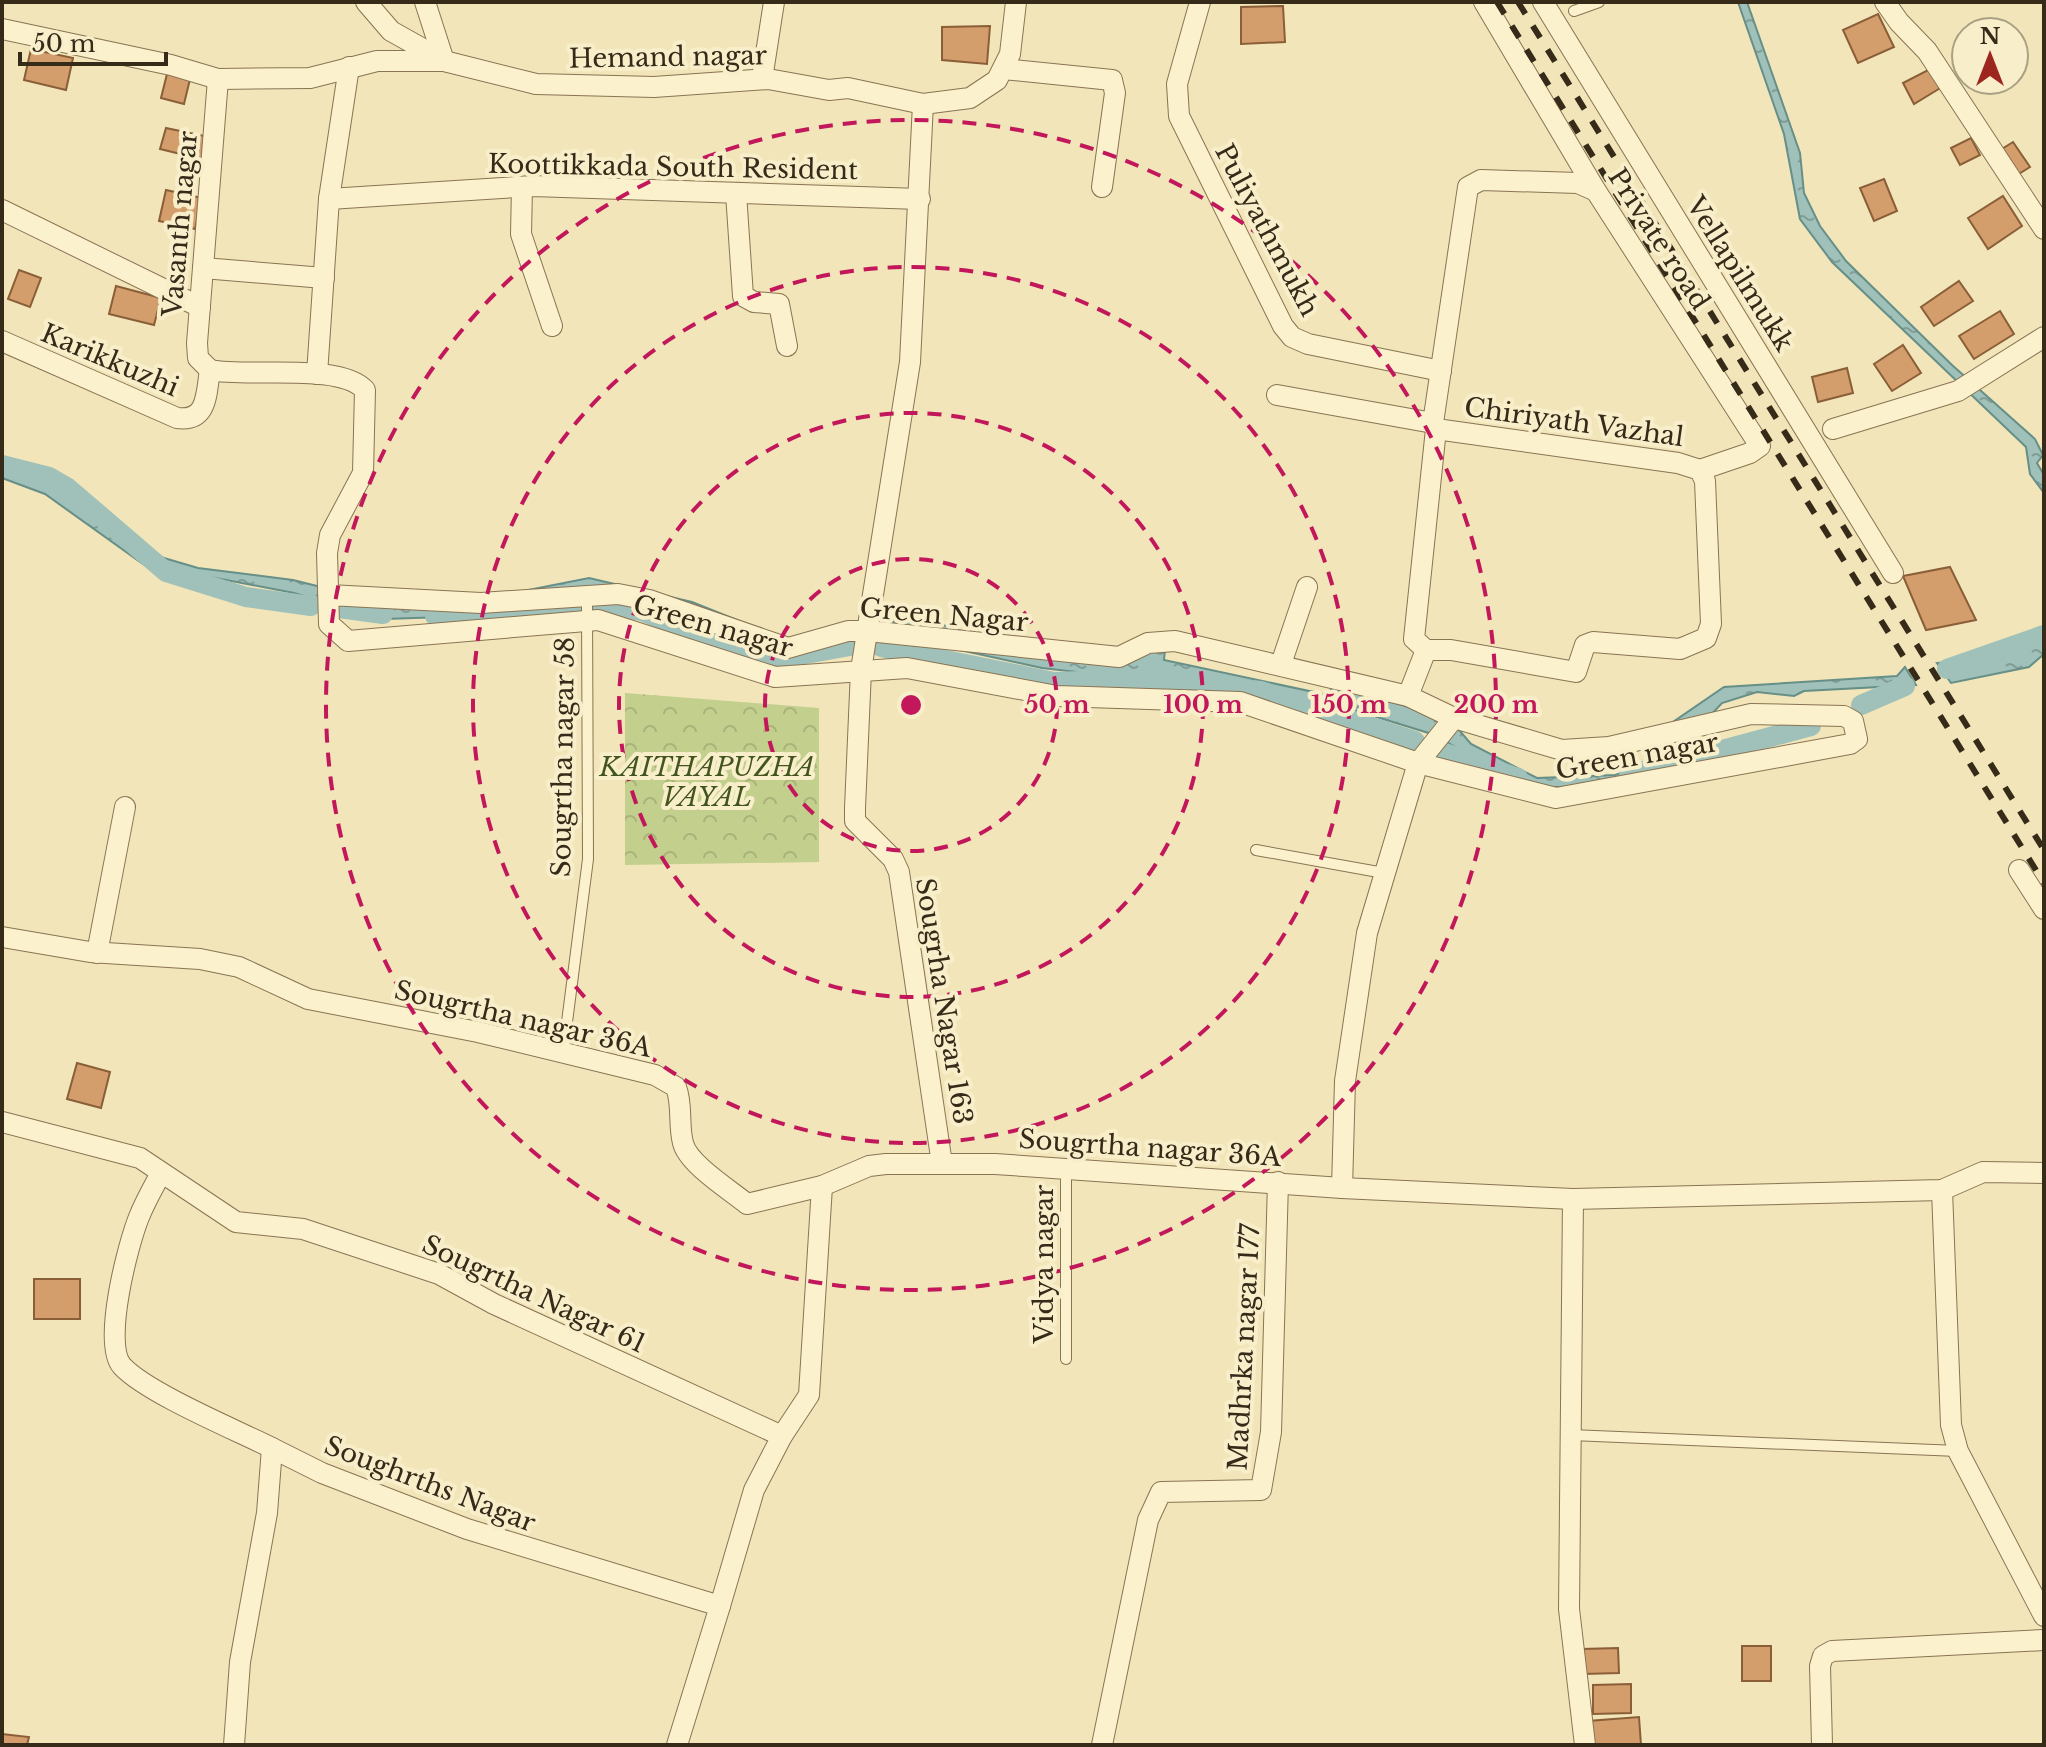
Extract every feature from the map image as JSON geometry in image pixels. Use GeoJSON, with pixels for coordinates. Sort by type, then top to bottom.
{"type":"FeatureCollection","features":[{"type":"Feature","properties":{"kind":"street"},"geometry":{"type":"LineString","coordinates":[[366,2],[391,31],[444,61]]}},
{"type":"Feature","properties":{"kind":"street"},"geometry":{"type":"LineString","coordinates":[[425,2],[444,61]]}},
{"type":"Feature","properties":{"kind":"street"},"geometry":{"type":"LineString","coordinates":[[762,79],[774,2]]}},
{"type":"Feature","properties":{"kind":"street"},"geometry":{"type":"LineString","coordinates":[[1016,2],[1010,54],[1003,69],[1112,80],[1115,93],[1102,187]]}},
{"type":"Feature","properties":{"kind":"street","name":"Puliyathmukh"},"geometry":{"type":"LineString","coordinates":[[1200,2],[1177,84],[1179,116],[1283,326],[1292,337],[1308,344],[1441,371]]}},
{"type":"Feature","properties":{"kind":"street","name":"Private road"},"geometry":{"type":"LineString","coordinates":[[1484,2],[1596,191],[1760,446],[1750,453],[1700,470]]}},
{"type":"Feature","properties":{"kind":"street","name":"Vellapilmukk"},"geometry":{"type":"LineString","coordinates":[[1543,2],[1893,573]]}},
{"type":"Feature","properties":{"kind":"street"},"geometry":{"type":"LineString","coordinates":[[1885,2],[1927,51],[2044,229]]}},
{"type":"Feature","properties":{"kind":"street"},"geometry":{"type":"LineString","coordinates":[[2,29],[218,79],[310,78],[377,61],[444,61]]}},
{"type":"Feature","properties":{"kind":"street","name":"Hemand nagar"},"geometry":{"type":"LineString","coordinates":[[444,61],[536,84],[577,87],[681,86],[762,79],[829,90],[848,88],[923,104],[970,98],[997,80],[1003,69]]}},
{"type":"Feature","properties":{"kind":"street"},"geometry":{"type":"LineString","coordinates":[[317,374],[329,199],[349,67]]}},
{"type":"Feature","properties":{"kind":"street","name":"Vasanth nagar"},"geometry":{"type":"LineString","coordinates":[[210,370],[198,358],[218,79]]}},
{"type":"Feature","properties":{"kind":"street","name":"Sougrha Nagar 163"},"geometry":{"type":"LineString","coordinates":[[923,104],[910,362],[861,670],[855,821],[893,859],[899,872],[942,1164]]}},
{"type":"Feature","properties":{"kind":"street","name":"Chiriyath Vazhal"},"geometry":{"type":"LineString","coordinates":[[1426,650],[1451,650],[1576,672],[1585,645],[1593,642],[1680,649],[1706,638],[1711,624],[1705,481],[1700,470],[1678,463],[1435,426],[1468,187],[1481,180],[1578,183],[1596,191]]}},
{"type":"Feature","properties":{"kind":"street"},"geometry":{"type":"LineString","coordinates":[[522,187],[521,234],[552,326]]}},
{"type":"Feature","properties":{"kind":"street","name":"Koottikkada South Resident"},"geometry":{"type":"LineString","coordinates":[[329,199],[522,187],[920,199]]}},
{"type":"Feature","properties":{"kind":"street"},"geometry":{"type":"LineString","coordinates":[[736,193],[743,296],[754,302],[779,304],[787,346]]}},
{"type":"Feature","properties":{"kind":"street"},"geometry":{"type":"LineString","coordinates":[[2,210],[200,307]]}},
{"type":"Feature","properties":{"kind":"street"},"geometry":{"type":"LineString","coordinates":[[203,268],[324,278]]}},
{"type":"Feature","properties":{"kind":"street"},"geometry":{"type":"LineString","coordinates":[[1833,429],[1950,395],[2044,337]]}},
{"type":"Feature","properties":{"kind":"street","name":"Karikkuzhi"},"geometry":{"type":"LineString","coordinates":[[2,341],[177,418],[189,420],[199,414],[205,404],[210,370]]}},
{"type":"Feature","properties":{"kind":"street","name":"Green nagar"},"geometry":{"type":"LineString","coordinates":[[210,370],[226,373],[317,374],[358,381],[365,390],[363,473],[330,535],[327,553],[329,624],[348,641],[517,629],[587,613],[775,677],[907,668],[1057,696],[1240,702],[1418,763],[1556,798],[1850,744],[1857,739],[1858,728],[1844,716],[1751,714],[1609,747],[1562,750],[1454,718]]}},
{"type":"Feature","properties":{"kind":"street"},"geometry":{"type":"LineString","coordinates":[[1277,395],[1435,426],[1414,639],[1426,650],[1408,696]]}},
{"type":"Feature","properties":{"kind":"street"},"geometry":{"type":"LineString","coordinates":[[1281,664],[1307,587]]}},
{"type":"Feature","properties":{"kind":"street","name":"Green Nagar"},"geometry":{"type":"LineString","coordinates":[[329,595],[481,603],[618,594],[649,600],[788,648],[848,631],[1119,657],[1148,643],[1175,641],[1408,696],[1454,718]]}},
{"type":"Feature","properties":{"kind":"street"},"geometry":{"type":"LineString","coordinates":[[1342,1188],[1345,1081],[1367,933],[1418,763],[1454,718]]}},
{"type":"Feature","properties":{"kind":"street"},"geometry":{"type":"LineString","coordinates":[[97,953],[125,807]]}},
{"type":"Feature","properties":{"kind":"street"},"geometry":{"type":"LineString","coordinates":[[2019,870],[2044,909]]}},
{"type":"Feature","properties":{"kind":"street","name":"Sougrtha nagar 36A"},"geometry":{"type":"LineString","coordinates":[[2,937],[97,953],[200,959],[226,964],[308,999],[478,1032],[655,1075],[676,1087],[682,1103],[683,1143],[690,1158],[747,1204],[822,1186],[869,1166],[942,1164],[1066,1168],[1342,1188],[1573,1199],[1942,1190]]}},
{"type":"Feature","properties":{"kind":"street","name":"Sougrtha Nagar 61"},"geometry":{"type":"LineString","coordinates":[[2,1122],[140,1158],[236,1222],[303,1229],[439,1274],[494,1304],[782,1436]]}},
{"type":"Feature","properties":{"kind":"street"},"geometry":{"type":"LineString","coordinates":[[2044,1173],[1983,1172],[1942,1190],[1951,1425],[1958,1451],[2044,1616]]}},
{"type":"Feature","properties":{"kind":"street","name":"Soughrths Nagar"},"geometry":{"type":"LineString","coordinates":[[161,1173],[138,1218],[118,1303],[114,1338],[119,1363],[139,1381],[322,1473],[467,1529],[720,1606]]}},
{"type":"Feature","properties":{"kind":"street","name":"Madhrka nagar 177"},"geometry":{"type":"LineString","coordinates":[[1102,1745],[1148,1520],[1161,1492],[1261,1490],[1271,1432],[1278,1182]]}},
{"type":"Feature","properties":{"kind":"street"},"geometry":{"type":"LineString","coordinates":[[677,1745],[754,1490],[782,1436],[809,1395],[822,1186]]}},
{"type":"Feature","properties":{"kind":"street"},"geometry":{"type":"LineString","coordinates":[[1573,1199],[1569,1609],[1585,1745]]}},
{"type":"Feature","properties":{"kind":"street"},"geometry":{"type":"LineString","coordinates":[[234,1745],[240,1662],[267,1513],[272,1448]]}},
{"type":"Feature","properties":{"kind":"street"},"geometry":{"type":"LineString","coordinates":[[1822,1745],[1820,1666],[1823,1656],[1832,1651],[2044,1640]]}},
{"type":"Feature","properties":{"kind":"lane"},"geometry":{"type":"LineString","coordinates":[[1574,11],[1599,2]]}},
{"type":"Feature","properties":{"kind":"lane","name":"Sougrtha nagar 58"},"geometry":{"type":"LineString","coordinates":[[563,1053],[588,859],[587,613]]}},
{"type":"Feature","properties":{"kind":"lane"},"geometry":{"type":"LineString","coordinates":[[1256,850],[1384,873]]}},
{"type":"Feature","properties":{"kind":"lane","name":"Vidya nagar"},"geometry":{"type":"LineString","coordinates":[[1066,1168],[1066,1359]]}},
{"type":"Feature","properties":{"kind":"lane"},"geometry":{"type":"LineString","coordinates":[[1571,1435],[1958,1451]]}},
{"type":"Feature","properties":{"kind":"green space","name":"KAITHAPUZHA VAYAL"},"geometry":{"type":"Polygon","coordinates":[[[625,693],[819,708],[819,862],[625,865],[625,693]]]}},
{"type":"Feature","properties":{"kind":"water"},"geometry":{"type":"Polygon","coordinates":[[[1738,2],[1747,2],[1800,153],[1804,193],[1820,226],[1846,261],[1952,365],[2035,439],[2043,455],[2037,463],[2044,475],[2044,493],[2030,474],[2026,447],[1832,262],[1800,219],[1784,134],[1738,2]]]}},
{"type":"Feature","properties":{"kind":"water"},"geometry":{"type":"Polygon","coordinates":[[[2,464],[50,480],[137,545],[164,558],[198,568],[293,580],[337,591],[488,598],[589,578],[692,602],[782,638],[839,636],[872,641],[785,658],[690,614],[613,594],[445,617],[384,619],[294,593],[143,564],[45,494],[2,478],[2,464]]]}},
{"type":"Feature","properties":{"kind":"water"},"geometry":{"type":"Polygon","coordinates":[[[901,618],[928,620],[986,639],[1165,650],[1164,660],[1328,695],[1334,684],[1447,719],[1432,734],[1341,706],[1257,695],[1198,679],[1141,671],[1094,674],[1042,668],[882,633],[885,620],[899,622],[901,618]]]}},
{"type":"Feature","properties":{"kind":"water"},"geometry":{"type":"Polygon","coordinates":[[[2044,632],[2044,654],[2029,667],[1951,683],[1937,663],[2013,655],[2044,632]]]}},
{"type":"Feature","properties":{"kind":"water"},"geometry":{"type":"Polygon","coordinates":[[[1905,667],[1916,685],[1804,691],[1794,696],[1757,692],[1722,703],[1709,717],[1668,740],[1660,765],[1645,775],[1606,787],[1520,787],[1442,739],[1454,724],[1471,744],[1537,778],[1615,775],[1632,770],[1648,758],[1657,733],[1724,687],[1897,676],[1905,667]]]}},
{"type":"Feature","properties":{"kind":"building"},"geometry":{"type":"Polygon","coordinates":[[[1283,6],[1285,42],[1241,44],[1241,7],[1283,6]]]}},
{"type":"Feature","properties":{"kind":"building"},"geometry":{"type":"Polygon","coordinates":[[[1878,14],[1894,47],[1858,63],[1843,30],[1878,14]]]}},
{"type":"Feature","properties":{"kind":"building"},"geometry":{"type":"Polygon","coordinates":[[[990,26],[987,64],[942,60],[942,27],[990,26]]]}},
{"type":"Feature","properties":{"kind":"building"},"geometry":{"type":"Polygon","coordinates":[[[31,49],[73,58],[66,90],[24,80],[31,49]]]}},
{"type":"Feature","properties":{"kind":"building"},"geometry":{"type":"Polygon","coordinates":[[[1932,68],[1942,87],[1914,104],[1903,83],[1932,68]]]}},
{"type":"Feature","properties":{"kind":"building"},"geometry":{"type":"Polygon","coordinates":[[[168,70],[191,75],[184,104],[161,98],[168,70]]]}},
{"type":"Feature","properties":{"kind":"building"},"geometry":{"type":"Polygon","coordinates":[[[166,128],[209,137],[205,160],[160,149],[166,128]]]}},
{"type":"Feature","properties":{"kind":"building"},"geometry":{"type":"Polygon","coordinates":[[[1971,138],[1980,155],[1960,165],[1951,148],[1971,138]]]}},
{"type":"Feature","properties":{"kind":"building"},"geometry":{"type":"Polygon","coordinates":[[[2013,142],[2030,167],[2014,177],[1997,152],[2013,142]]]}},
{"type":"Feature","properties":{"kind":"building"},"geometry":{"type":"Polygon","coordinates":[[[1884,179],[1897,211],[1874,221],[1860,188],[1884,179]]]}},
{"type":"Feature","properties":{"kind":"building"},"geometry":{"type":"Polygon","coordinates":[[[166,190],[202,198],[195,229],[159,221],[166,190]]]}},
{"type":"Feature","properties":{"kind":"building"},"geometry":{"type":"Polygon","coordinates":[[[2003,196],[2022,226],[1988,249],[1968,218],[2003,196]]]}},
{"type":"Feature","properties":{"kind":"building"},"geometry":{"type":"Polygon","coordinates":[[[19,270],[41,278],[30,307],[8,299],[19,270]]]}},
{"type":"Feature","properties":{"kind":"building"},"geometry":{"type":"Polygon","coordinates":[[[1959,281],[1973,301],[1934,326],[1921,307],[1959,281]]]}},
{"type":"Feature","properties":{"kind":"building"},"geometry":{"type":"Polygon","coordinates":[[[116,286],[161,298],[154,325],[109,314],[116,286]]]}},
{"type":"Feature","properties":{"kind":"building"},"geometry":{"type":"Polygon","coordinates":[[[2000,311],[2014,334],[1974,359],[1959,336],[2000,311]]]}},
{"type":"Feature","properties":{"kind":"building"},"geometry":{"type":"Polygon","coordinates":[[[1903,345],[1921,373],[1892,391],[1874,364],[1903,345]]]}},
{"type":"Feature","properties":{"kind":"building"},"geometry":{"type":"Polygon","coordinates":[[[1847,368],[1853,393],[1818,402],[1812,377],[1847,368]]]}},
{"type":"Feature","properties":{"kind":"building"},"geometry":{"type":"Polygon","coordinates":[[[1950,567],[1976,620],[1926,630],[1903,576],[1950,567]]]}},
{"type":"Feature","properties":{"kind":"building"},"geometry":{"type":"Polygon","coordinates":[[[77,1063],[110,1072],[101,1108],[67,1099],[77,1063]]]}},
{"type":"Feature","properties":{"kind":"building"},"geometry":{"type":"Polygon","coordinates":[[[34,1279],[80,1279],[80,1319],[34,1319],[34,1279]]]}},
{"type":"Feature","properties":{"kind":"building"},"geometry":{"type":"Polygon","coordinates":[[[1742,1646],[1771,1646],[1771,1681],[1742,1681],[1742,1646]]]}},
{"type":"Feature","properties":{"kind":"building"},"geometry":{"type":"Polygon","coordinates":[[[1618,1648],[1619,1673],[1583,1674],[1582,1649],[1618,1648]]]}},
{"type":"Feature","properties":{"kind":"building"},"geometry":{"type":"Polygon","coordinates":[[[1631,1684],[1631,1713],[1593,1714],[1593,1685],[1631,1684]]]}},
{"type":"Feature","properties":{"kind":"building"},"geometry":{"type":"Polygon","coordinates":[[[1639,1717],[1641,1745],[1590,1745],[1588,1721],[1639,1717]]]}},
{"type":"Feature","properties":{"kind":"building"},"geometry":{"type":"Polygon","coordinates":[[[2,1734],[29,1737],[27,1745],[2,1745],[2,1734]]]}},
{"type":"Feature","properties":{"kind":"waterway"},"geometry":{"type":"LineString","coordinates":[[2,465],[49,477],[68,488],[166,572],[246,597],[311,606]]}},
{"type":"Feature","properties":{"kind":"waterway"},"geometry":{"type":"LineString","coordinates":[[435,616],[596,604],[642,611],[762,662],[850,646]]}},
{"type":"Feature","properties":{"kind":"waterway"},"geometry":{"type":"LineString","coordinates":[[339,608],[383,614]]}},
{"type":"Feature","properties":{"kind":"waterway"},"geometry":{"type":"LineString","coordinates":[[1947,669],[2044,635]]}},
{"type":"Feature","properties":{"kind":"waterway"},"geometry":{"type":"LineString","coordinates":[[881,647],[1054,682],[1134,679],[1261,691],[1415,741]]}},
{"type":"Feature","properties":{"kind":"waterway"},"geometry":{"type":"LineString","coordinates":[[1861,705],[1905,686]]}},
{"type":"Feature","properties":{"kind":"waterway"},"geometry":{"type":"LineString","coordinates":[[1629,775],[1811,726]]}},
{"type":"Feature","properties":{"kind":"waterway"},"geometry":{"type":"LineString","coordinates":[[1439,751],[1518,778]]}},
{"type":"Feature","properties":{"kind":"railway"},"geometry":{"type":"LineString","coordinates":[[1497,2],[2044,883]]}},
{"type":"Feature","properties":{"kind":"railway"},"geometry":{"type":"LineString","coordinates":[[1518,2],[2044,850]]}}]}
